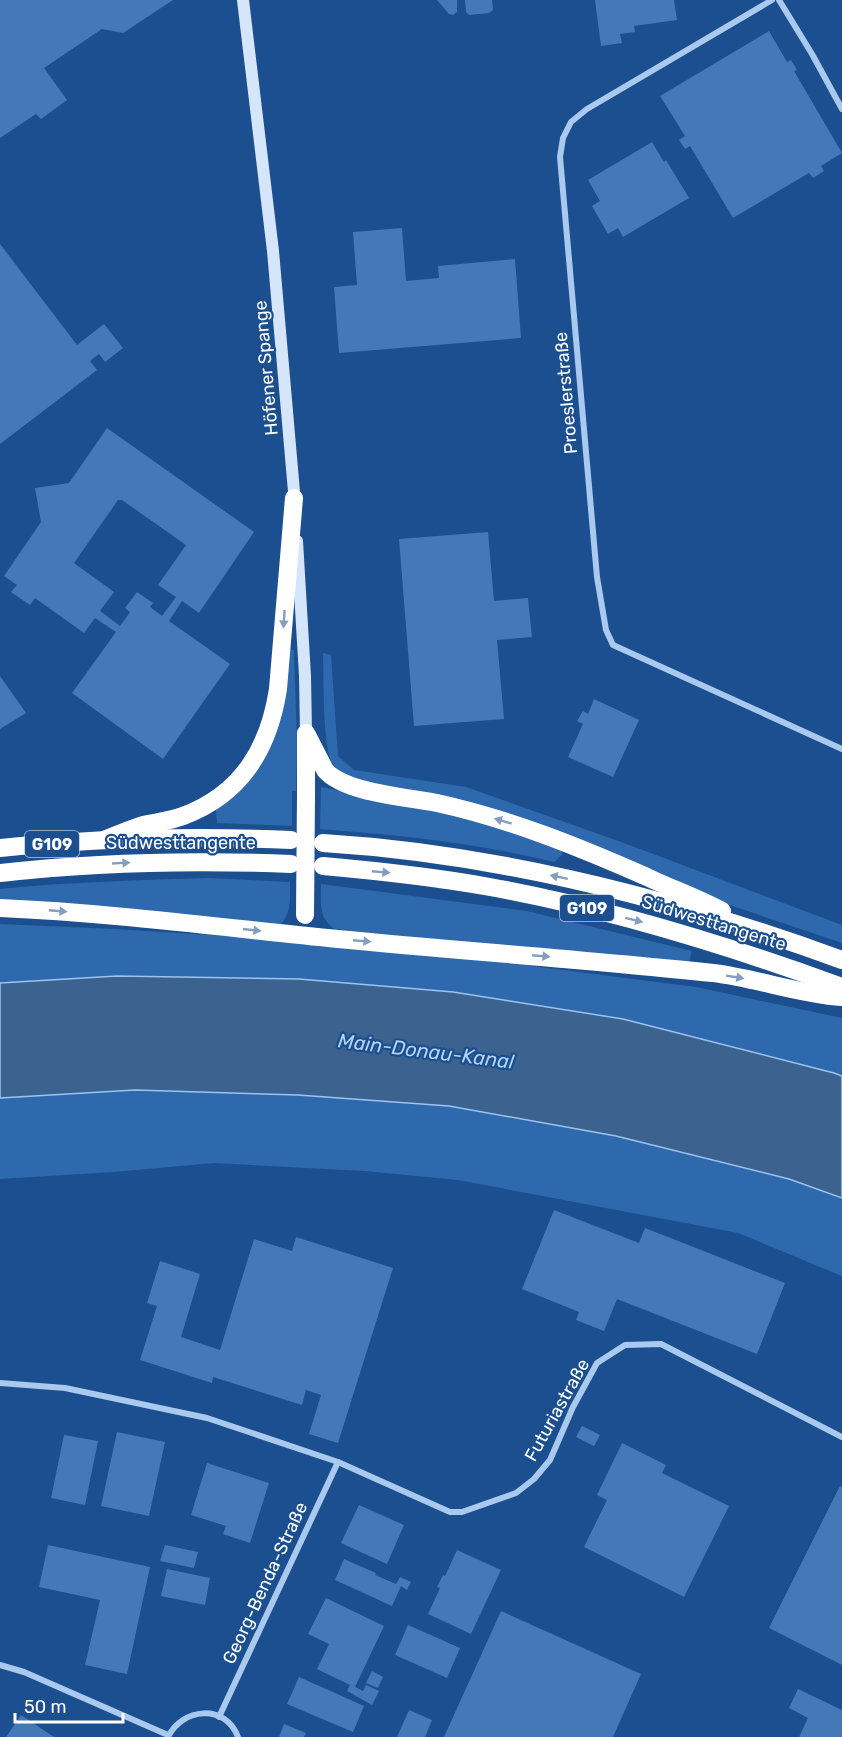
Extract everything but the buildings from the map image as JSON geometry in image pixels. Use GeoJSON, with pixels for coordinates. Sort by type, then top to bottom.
{"type":"FeatureCollection","features":[{"type":"Feature","properties":{"kind":"highway"},"geometry":{"type":"LineString","coordinates":[[104,840],[142,825],[163,822],[204,807],[232,787],[256,758],[273,718],[278,689],[294,498]]}},
{"type":"Feature","properties":{"kind":"highway"},"geometry":{"type":"LineString","coordinates":[[304,935],[306,734]]}},
{"type":"Feature","properties":{"kind":"highway"},"geometry":{"type":"LineString","coordinates":[[306,734],[325,770],[341,782],[359,788],[453,807],[535,831],[701,900],[757,930]]}},
{"type":"Feature","properties":{"kind":"highway","name":"Südwesttangente"},"geometry":{"type":"LineString","coordinates":[[0,849],[104,840],[180,838],[291,840]]}},
{"type":"Feature","properties":{"kind":"highway","name":"Südwesttangente"},"geometry":{"type":"LineString","coordinates":[[322,843],[430,854],[522,869],[644,897],[757,930],[842,960]]}},
{"type":"Feature","properties":{"kind":"highway","name":"Südwesttangente"},"geometry":{"type":"LineString","coordinates":[[0,873],[129,863],[216,861],[291,864]]}},
{"type":"Feature","properties":{"kind":"highway","name":"Südwesttangente"},"geometry":{"type":"LineString","coordinates":[[323,866],[429,878],[548,898],[732,948],[842,987]]}},
{"type":"Feature","properties":{"kind":"highway"},"geometry":{"type":"LineString","coordinates":[[0,908],[79,913],[594,961],[716,974],[842,997]]}},
{"type":"Feature","properties":{"kind":"main road","name":"Höfener Spange"},"geometry":{"type":"LineString","coordinates":[[243,0],[273,251],[303,628],[306,734]]}},
{"type":"Feature","properties":{"kind":"street","name":"Proeslerstraße"},"geometry":{"type":"LineString","coordinates":[[772,0],[587,109],[571,122],[564,138],[560,158],[597,577],[606,630],[613,645],[842,749]]}},
{"type":"Feature","properties":{"kind":"street"},"geometry":{"type":"LineString","coordinates":[[778,0],[812,54],[842,109]]}},
{"type":"Feature","properties":{"kind":"street","name":"Futuriastraße"},"geometry":{"type":"LineString","coordinates":[[338,1462],[450,1512],[462,1512],[516,1493],[534,1479],[550,1460],[573,1407],[597,1363],[625,1345],[661,1344],[842,1437]]}},
{"type":"Feature","properties":{"kind":"street"},"geometry":{"type":"LineString","coordinates":[[0,1383],[65,1388],[207,1418],[338,1462]]}},
{"type":"Feature","properties":{"kind":"street","name":"Georg-Benda-Straße"},"geometry":{"type":"LineString","coordinates":[[219,1717],[338,1462]]}},
{"type":"Feature","properties":{"kind":"street"},"geometry":{"type":"LineString","coordinates":[[0,1665],[24,1672],[168,1736],[175,1725],[184,1718],[207,1713],[229,1723],[238,1737]]}},
{"type":"Feature","properties":{"kind":"shaded area"},"geometry":{"type":"Polygon","coordinates":[[[287,650],[294,650],[297,743],[296,791],[292,791],[292,826],[217,823],[216,810],[237,791],[287,650]]]}},
{"type":"Feature","properties":{"kind":"shaded area"},"geometry":{"type":"Polygon","coordinates":[[[323,653],[331,655],[338,756],[354,770],[466,787],[624,843],[842,925],[842,943],[351,779],[333,764],[329,756],[325,728],[323,653]]]}},
{"type":"Feature","properties":{"kind":"shaded area"},"geometry":{"type":"Polygon","coordinates":[[[321,787],[471,817],[562,851],[562,855],[554,862],[437,841],[320,829],[321,787]]]}},
{"type":"Feature","properties":{"kind":"shaded area"},"geometry":{"type":"Polygon","coordinates":[[[209,878],[290,882],[290,905],[287,915],[280,925],[0,904],[0,889],[78,883],[209,878]]]}},
{"type":"Feature","properties":{"kind":"shaded area"},"geometry":{"type":"Polygon","coordinates":[[[321,884],[527,911],[692,951],[689,962],[515,948],[334,929],[323,914],[321,884]]]}},
{"type":"Feature","properties":{"kind":"shaded area"},"geometry":{"type":"Polygon","coordinates":[[[0,924],[276,939],[524,965],[696,987],[842,1018],[842,1076],[623,1019],[453,992],[299,979],[117,976],[0,983],[0,924]]]}},
{"type":"Feature","properties":{"kind":"shaded area"},"geometry":{"type":"Polygon","coordinates":[[[135,1090],[298,1095],[449,1106],[616,1136],[789,1179],[842,1198],[842,1276],[738,1233],[458,1180],[364,1171],[214,1163],[0,1179],[0,1098],[135,1090]]]}},
{"type":"Feature","properties":{"kind":"water","name":"Main-Donau-Kanal"},"geometry":{"type":"Polygon","coordinates":[[[117,976],[299,979],[453,992],[623,1019],[834,1073],[842,1076],[842,1198],[789,1179],[616,1136],[449,1106],[298,1095],[135,1090],[0,1098],[0,983],[117,976]]]}}]}
